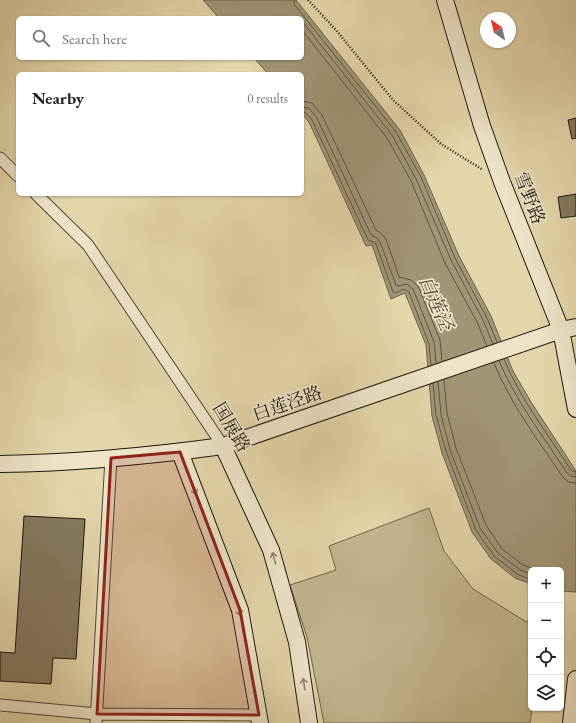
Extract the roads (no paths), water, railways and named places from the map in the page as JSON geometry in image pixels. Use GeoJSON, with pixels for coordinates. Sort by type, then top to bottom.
{"type":"FeatureCollection","features":[{"type":"Feature","properties":{"kind":"street","name":"雪野路"},"geometry":{"type":"LineString","coordinates":[[445,0],[482,126],[502,182],[568,328],[573,394],[576,410]]}},
{"type":"Feature","properties":{"kind":"street"},"geometry":{"type":"LineString","coordinates":[[0,158],[16,174]]}},
{"type":"Feature","properties":{"kind":"street","name":"国展路"},"geometry":{"type":"LineString","coordinates":[[38,196],[88,245],[223,446],[271,550],[297,642],[309,723]]}},
{"type":"Feature","properties":{"kind":"street","name":"白莲泾路"},"geometry":{"type":"LineString","coordinates":[[0,464],[59,463],[180,452],[223,446],[568,328]]}},
{"type":"Feature","properties":{"kind":"street"},"geometry":{"type":"LineString","coordinates":[[0,705],[96,718],[260,719],[240,610],[180,452]]}},
{"type":"Feature","properties":{"kind":"street"},"geometry":{"type":"LineString","coordinates":[[96,718],[111,458]]}},
{"type":"Feature","properties":{"kind":"street"},"geometry":{"type":"LineString","coordinates":[[571,723],[576,679]]}},
{"type":"Feature","properties":{"kind":"water","name":"白莲泾"},"geometry":{"type":"Polygon","coordinates":[[[203,0],[296,0],[400,130],[424,175],[459,256],[491,316],[513,371],[531,402],[576,471],[576,592],[564,591],[564,567],[528,567],[528,583],[515,578],[491,559],[472,532],[442,453],[432,416],[426,345],[405,293],[391,299],[372,245],[366,246],[309,122],[304,116],[304,72],[266,72],[256,60],[304,60],[304,16],[217,16],[203,0]]]}}]}
